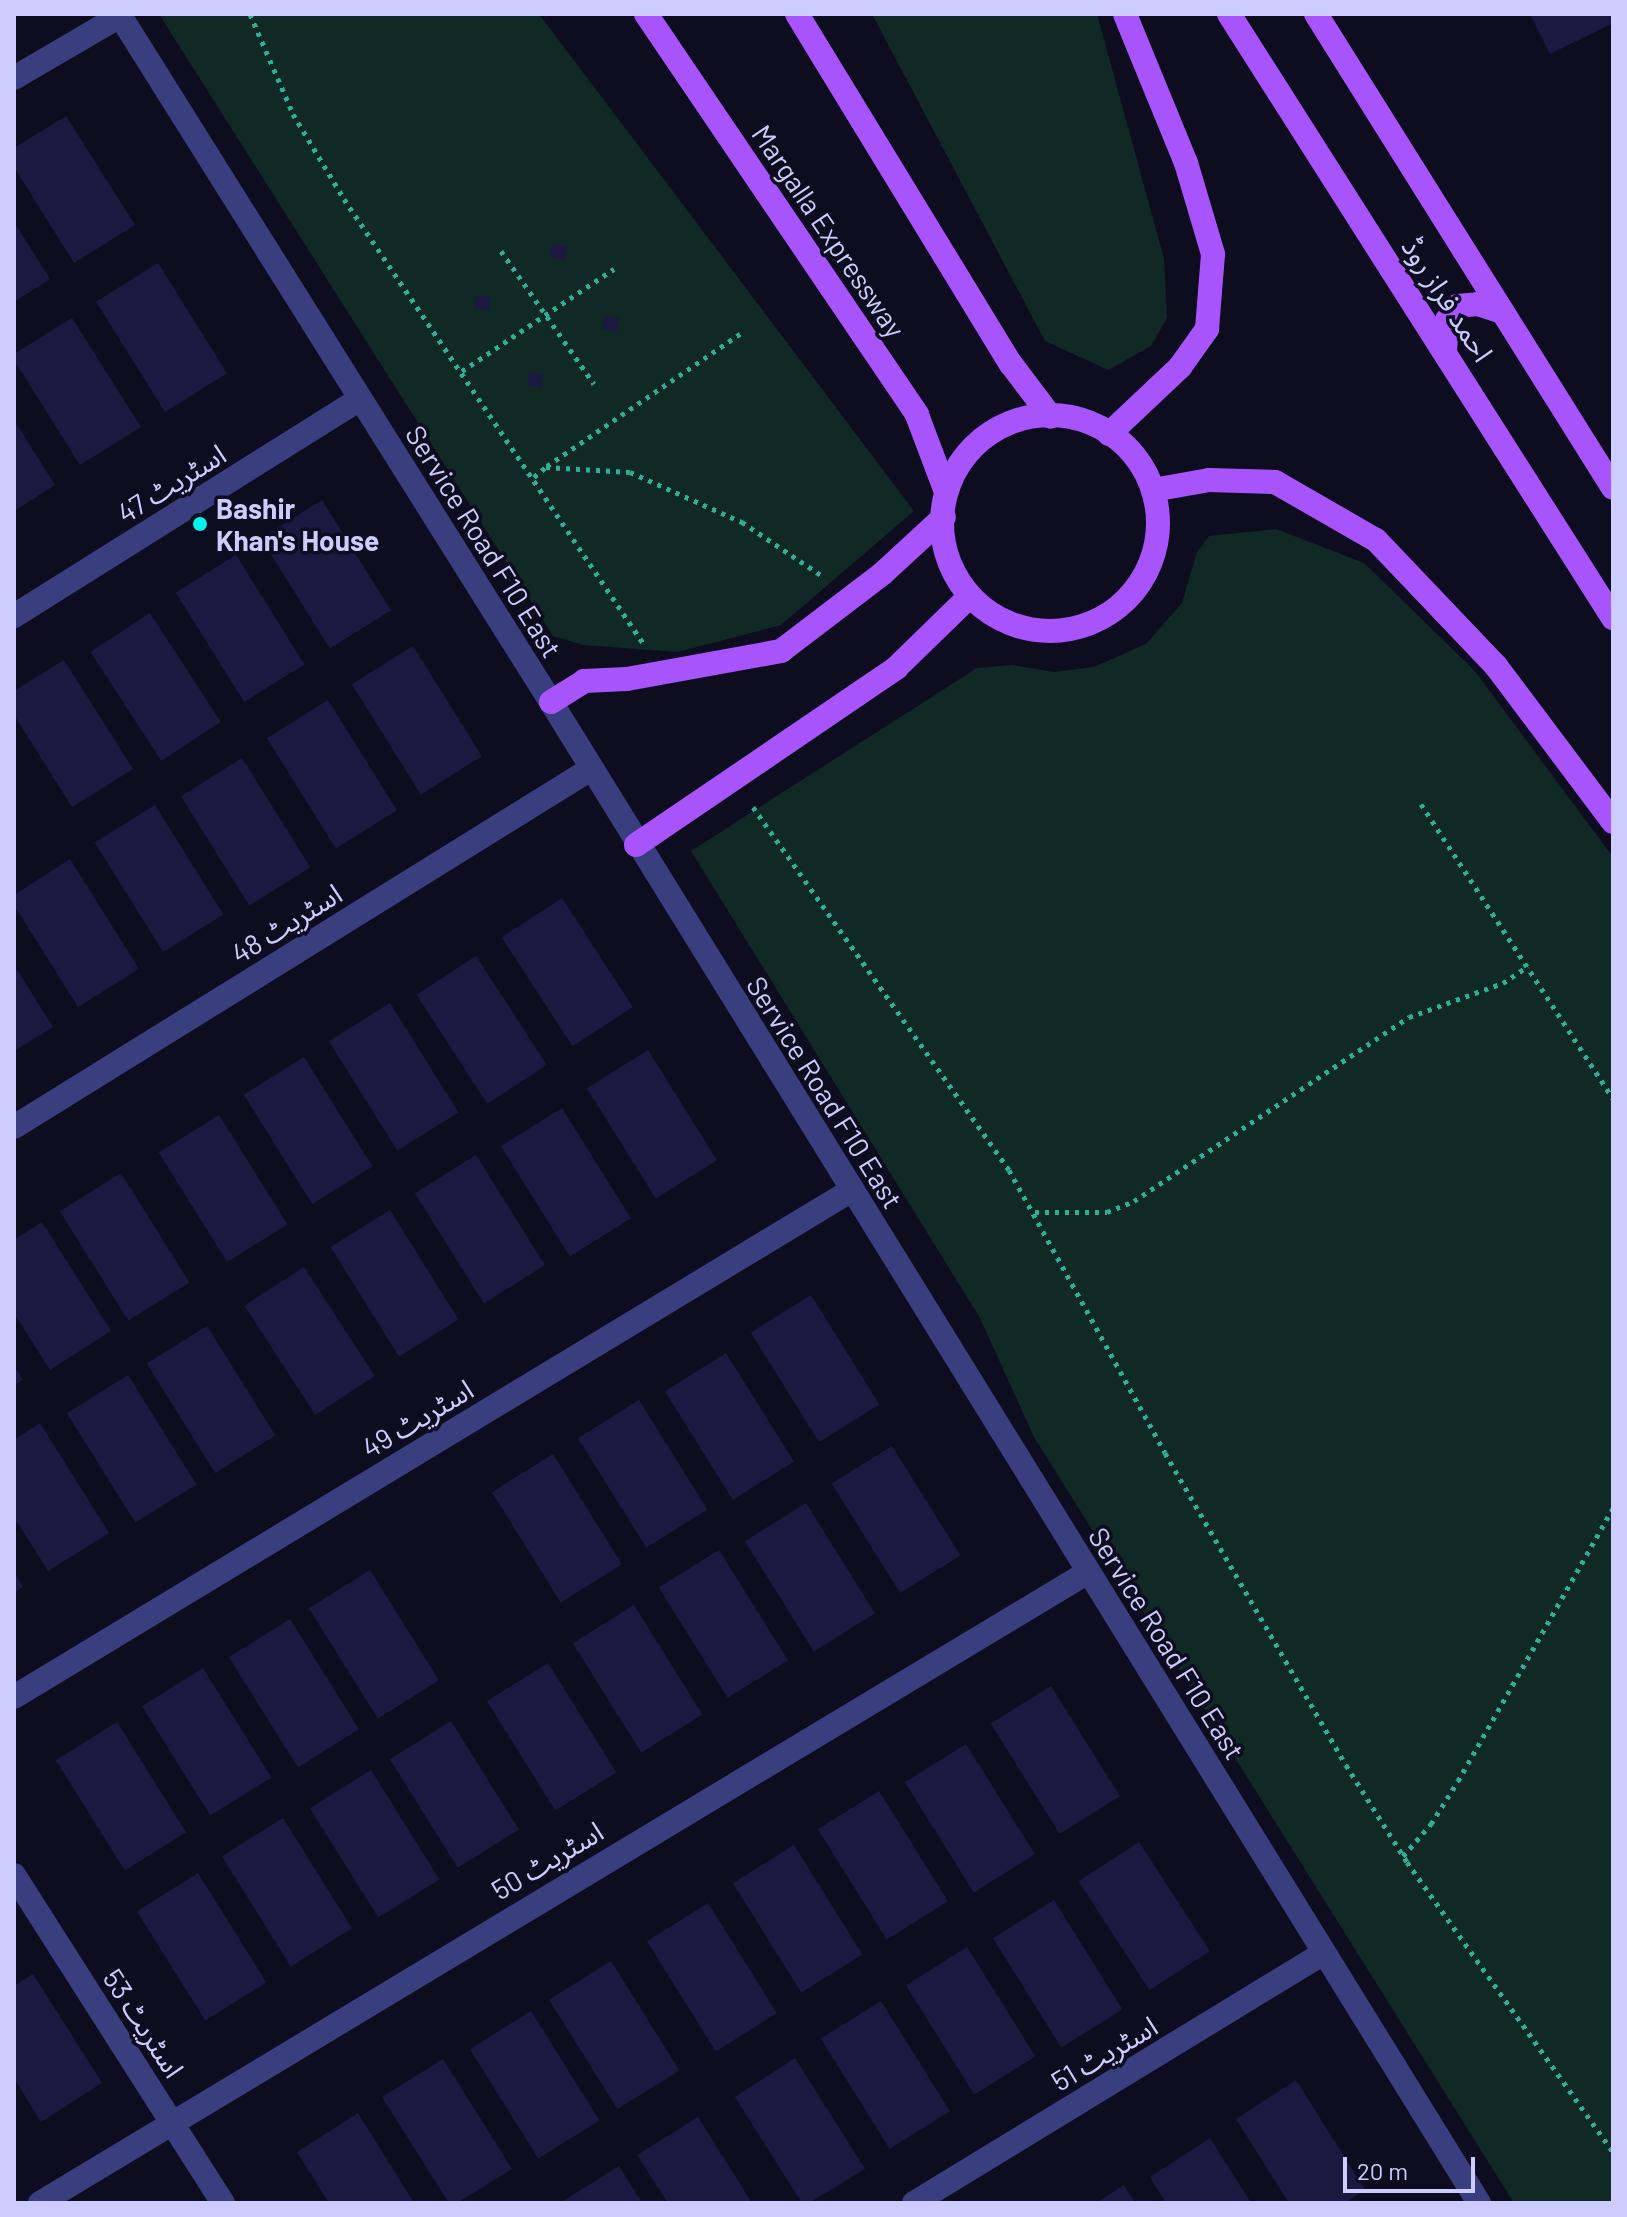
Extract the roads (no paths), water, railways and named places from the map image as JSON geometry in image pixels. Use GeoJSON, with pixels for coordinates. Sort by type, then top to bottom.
{"type":"FeatureCollection","features":[{"type":"Feature","properties":{"kind":"main road","name":"Margalla Expressway"},"geometry":{"type":"LineString","coordinates":[[646,14],[917,415],[945,489]]}},
{"type":"Feature","properties":{"kind":"main road"},"geometry":{"type":"LineString","coordinates":[[797,14],[1011,364],[1051,417]]}},
{"type":"Feature","properties":{"kind":"main road"},"geometry":{"type":"LineString","coordinates":[[1109,434],[1180,367],[1207,329],[1213,254],[1186,163],[1125,14]]}},
{"type":"Feature","properties":{"kind":"main road","name":"احمد فراز روڈ"},"geometry":{"type":"LineString","coordinates":[[1229,14],[1613,618]]}},
{"type":"Feature","properties":{"kind":"main road","name":"احمد فراز روڈ"},"geometry":{"type":"LineString","coordinates":[[1316,14],[1613,488]]}},
{"type":"Feature","properties":{"kind":"main road"},"geometry":{"type":"LineString","coordinates":[[1445,351],[1447,320],[1457,306],[1478,304],[1503,312]]}},
{"type":"Feature","properties":{"kind":"main road"},"geometry":{"type":"LineString","coordinates":[[1027,415],[1084,418],[1132,449],[1158,500],[1156,556],[1125,605],[1074,630],[1017,628],[969,597],[942,547],[945,489],[976,442],[1027,415]]}},
{"type":"Feature","properties":{"kind":"main road"},"geometry":{"type":"LineString","coordinates":[[1153,490],[1209,480],[1275,482],[1376,540],[1496,666],[1613,822]]}},
{"type":"Feature","properties":{"kind":"main road"},"geometry":{"type":"LineString","coordinates":[[551,702],[584,681],[665,674],[781,651],[882,574],[944,517]]}},
{"type":"Feature","properties":{"kind":"main road"},"geometry":{"type":"LineString","coordinates":[[636,845],[896,668],[969,597]]}},
{"type":"Feature","properties":{"kind":"street"},"geometry":{"type":"LineString","coordinates":[[14,78],[119,15]]}},
{"type":"Feature","properties":{"kind":"street","name":"Service Road F10 East"},"geometry":{"type":"LineString","coordinates":[[119,15],[551,702],[589,770],[1479,2203]]}},
{"type":"Feature","properties":{"kind":"street","name":"اسٹریٹ 47"},"geometry":{"type":"LineString","coordinates":[[14,616],[359,400]]}},
{"type":"Feature","properties":{"kind":"street","name":"اسٹریٹ 48"},"geometry":{"type":"LineString","coordinates":[[14,1127],[589,770]]}},
{"type":"Feature","properties":{"kind":"street","name":"اسٹریٹ 49"},"geometry":{"type":"LineString","coordinates":[[14,1697],[850,1191]]}},
{"type":"Feature","properties":{"kind":"street","name":"اسٹریٹ 50"},"geometry":{"type":"LineString","coordinates":[[40,2203],[170,2120],[1088,1572]]}},
{"type":"Feature","properties":{"kind":"street","name":"اسٹریٹ 53"},"geometry":{"type":"LineString","coordinates":[[14,1875],[223,2203]]}},
{"type":"Feature","properties":{"kind":"street","name":"اسٹریٹ 51"},"geometry":{"type":"LineString","coordinates":[[914,2203],[1324,1953]]}},
{"type":"Feature","properties":{"kind":"place","name":"Bashir Khan's House"},"geometry":{"type":"Point","coordinates":[200,524]}}]}
